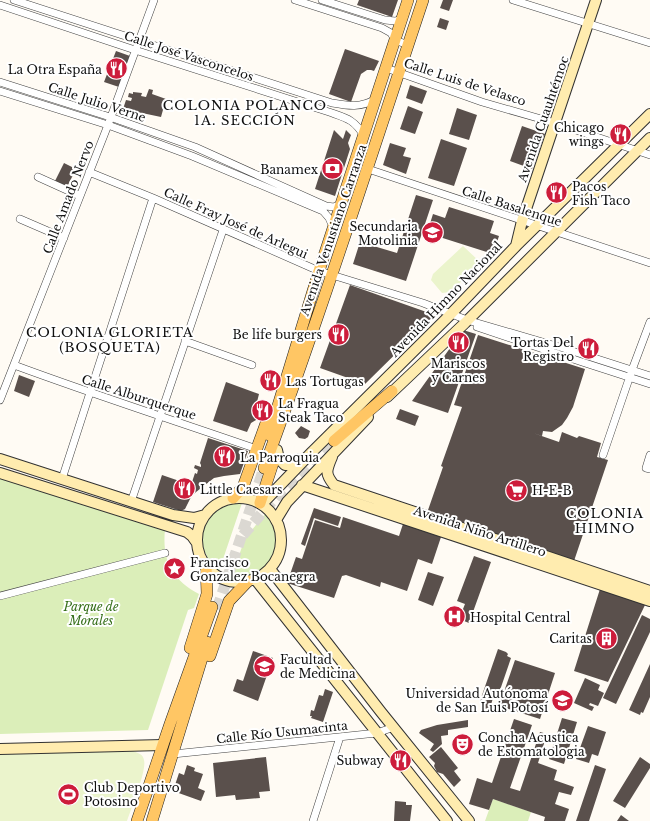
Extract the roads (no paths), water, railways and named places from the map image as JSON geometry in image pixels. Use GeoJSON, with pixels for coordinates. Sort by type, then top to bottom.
{"type":"FeatureCollection","features":[{"type":"Feature","properties":{"kind":"main road","name":"Avenida Venustiano Carranza"},"geometry":{"type":"LineString","coordinates":[[408,0],[319,271],[291,361],[262,467],[301,368],[423,0]]}},
{"type":"Feature","properties":{"kind":"main road","name":"Avenida Cuauhtémoc"},"geometry":{"type":"LineString","coordinates":[[516,246],[522,221],[596,0]]}},
{"type":"Feature","properties":{"kind":"main road","name":"Avenida Himno Nacional"},"geometry":{"type":"LineString","coordinates":[[261,503],[450,315],[516,246],[650,114]]}},
{"type":"Feature","properties":{"kind":"main road"},"geometry":{"type":"LineString","coordinates":[[334,441],[392,391],[466,321],[650,138]]}},
{"type":"Feature","properties":{"kind":"main road"},"geometry":{"type":"LineString","coordinates":[[233,498],[243,487],[277,389],[291,361]]}},
{"type":"Feature","properties":{"kind":"main road"},"geometry":{"type":"LineString","coordinates":[[261,503],[295,396],[301,368]]}},
{"type":"Feature","properties":{"kind":"main road"},"geometry":{"type":"LineString","coordinates":[[276,520],[287,502],[302,485],[392,391]]}},
{"type":"Feature","properties":{"kind":"main road"},"geometry":{"type":"LineString","coordinates":[[277,450],[279,459],[285,465],[288,465],[312,452]]}},
{"type":"Feature","properties":{"kind":"main road","name":"Avenida Niño Artillero"},"geometry":{"type":"LineString","coordinates":[[332,455],[327,468],[327,474],[328,478],[334,485],[650,601]]}},
{"type":"Feature","properties":{"kind":"main road"},"geometry":{"type":"LineString","coordinates":[[0,459],[173,515],[194,518],[205,515]]}},
{"type":"Feature","properties":{"kind":"main road"},"geometry":{"type":"LineString","coordinates":[[0,473],[187,532],[197,543]]}},
{"type":"Feature","properties":{"kind":"main road","name":"Avenida Niño Artillero"},"geometry":{"type":"LineString","coordinates":[[302,485],[650,591]]}},
{"type":"Feature","properties":{"kind":"main road"},"geometry":{"type":"LineString","coordinates":[[182,721],[195,699],[229,601],[252,580],[270,569],[277,558],[281,545],[281,532],[276,520],[270,511],[261,503],[247,498],[233,498],[220,502],[205,515],[198,531],[197,543],[200,555],[206,566],[214,574],[225,580],[236,582],[252,580]]}},
{"type":"Feature","properties":{"kind":"main road"},"geometry":{"type":"LineString","coordinates":[[170,724],[175,692],[207,594],[206,566]]}},
{"type":"Feature","properties":{"kind":"main road"},"geometry":{"type":"LineString","coordinates":[[270,569],[469,821]]}},
{"type":"Feature","properties":{"kind":"main road"},"geometry":{"type":"LineString","coordinates":[[252,580],[447,821]]}},
{"type":"Feature","properties":{"kind":"main road"},"geometry":{"type":"LineString","coordinates":[[137,820],[170,724],[215,608],[173,754],[151,821]]}},
{"type":"Feature","properties":{"kind":"main road"},"geometry":{"type":"LineString","coordinates":[[0,749],[163,745]]}},
{"type":"Feature","properties":{"kind":"street","name":"Calle José Vasconcelos"},"geometry":{"type":"LineString","coordinates":[[14,0],[332,103],[352,107],[369,103],[376,99]]}},
{"type":"Feature","properties":{"kind":"street","name":"Calle Amado Nervo"},"geometry":{"type":"LineString","coordinates":[[0,398],[108,125],[154,0]]}},
{"type":"Feature","properties":{"kind":"street"},"geometry":{"type":"LineString","coordinates":[[295,0],[382,28],[391,33],[395,40],[408,45]]}},
{"type":"Feature","properties":{"kind":"street"},"geometry":{"type":"LineString","coordinates":[[322,0],[385,20],[395,21],[402,19]]}},
{"type":"Feature","properties":{"kind":"street"},"geometry":{"type":"LineString","coordinates":[[513,0],[650,43]]}},
{"type":"Feature","properties":{"kind":"street","name":"Calle José Vasconcelos"},"geometry":{"type":"LineString","coordinates":[[0,5],[348,119],[358,126],[364,136]]}},
{"type":"Feature","properties":{"kind":"street"},"geometry":{"type":"LineString","coordinates":[[36,18],[40,8]]}},
{"type":"Feature","properties":{"kind":"street"},"geometry":{"type":"LineString","coordinates":[[80,32],[84,22]]}},
{"type":"Feature","properties":{"kind":"street"},"geometry":{"type":"LineString","coordinates":[[119,45],[122,35]]}},
{"type":"Feature","properties":{"kind":"street"},"geometry":{"type":"LineString","coordinates":[[207,73],[210,63]]}},
{"type":"Feature","properties":{"kind":"street","name":"Calle Luis de Velasco"},"geometry":{"type":"LineString","coordinates":[[386,68],[482,102],[555,123],[650,155]]}},
{"type":"Feature","properties":{"kind":"street","name":"Calle Julio Verne"},"geometry":{"type":"LineString","coordinates":[[0,82],[110,117],[204,151],[326,206],[334,207],[342,204]]}},
{"type":"Feature","properties":{"kind":"street"},"geometry":{"type":"LineString","coordinates":[[275,95],[279,86]]}},
{"type":"Feature","properties":{"kind":"street"},"geometry":{"type":"LineString","coordinates":[[21,98],[24,89]]}},
{"type":"Feature","properties":{"kind":"street","name":"Calle Julio Verne"},"geometry":{"type":"LineString","coordinates":[[0,91],[108,125],[200,159],[322,211],[330,218],[333,227]]}},
{"type":"Feature","properties":{"kind":"street"},"geometry":{"type":"LineString","coordinates":[[61,110],[64,102]]}},
{"type":"Feature","properties":{"kind":"street"},"geometry":{"type":"LineString","coordinates":[[76,115],[78,107]]}},
{"type":"Feature","properties":{"kind":"street"},"geometry":{"type":"LineString","coordinates":[[200,159],[204,151]]}},
{"type":"Feature","properties":{"kind":"street","name":"Calle Basalenque"},"geometry":{"type":"LineString","coordinates":[[368,169],[650,263]]}},
{"type":"Feature","properties":{"kind":"street","name":"Calle Fray José de Arlegui"},"geometry":{"type":"LineString","coordinates":[[89,172],[153,198],[222,230],[319,271],[522,339],[560,355],[631,374],[650,376]]}},
{"type":"Feature","properties":{"kind":"street"},"geometry":{"type":"LineString","coordinates":[[253,182],[256,174]]}},
{"type":"Feature","properties":{"kind":"street"},"geometry":{"type":"LineString","coordinates":[[38,177],[80,196]]}},
{"type":"Feature","properties":{"kind":"street"},"geometry":{"type":"LineString","coordinates":[[62,480],[153,198]]}},
{"type":"Feature","properties":{"kind":"street"},"geometry":{"type":"LineString","coordinates":[[20,219],[64,238]]}},
{"type":"Feature","properties":{"kind":"street"},"geometry":{"type":"LineString","coordinates":[[131,502],[222,230]]}},
{"type":"Feature","properties":{"kind":"street"},"geometry":{"type":"LineString","coordinates":[[603,455],[650,322]]}},
{"type":"Feature","properties":{"kind":"street","name":"Calle Fray José de Arlegui"},"geometry":{"type":"LineString","coordinates":[[522,339],[563,348],[631,374],[650,384]]}},
{"type":"Feature","properties":{"kind":"street"},"geometry":{"type":"LineString","coordinates":[[185,341],[252,365]]}},
{"type":"Feature","properties":{"kind":"street"},"geometry":{"type":"LineString","coordinates":[[560,355],[563,348]]}},
{"type":"Feature","properties":{"kind":"street","name":"Calle Alburquerque"},"geometry":{"type":"LineString","coordinates":[[14,365],[90,393],[257,449]]}},
{"type":"Feature","properties":{"kind":"street"},"geometry":{"type":"LineString","coordinates":[[650,455],[646,468],[650,469]]}},
{"type":"Feature","properties":{"kind":"street"},"geometry":{"type":"LineString","coordinates":[[0,596],[165,553]]}},
{"type":"Feature","properties":{"kind":"street","name":"Calle Río Usumacinta"},"geometry":{"type":"LineString","coordinates":[[173,754],[377,733],[394,727]]}},
{"type":"Feature","properties":{"kind":"street"},"geometry":{"type":"LineString","coordinates":[[313,821],[340,737]]}},
{"type":"Feature","properties":{"kind":"street"},"geometry":{"type":"LineString","coordinates":[[137,820],[151,821]]}},
{"type":"Feature","properties":{"kind":"tunnel"},"geometry":{"type":"LineString","coordinates":[[243,535],[275,498],[334,441]]}},
{"type":"Feature","properties":{"kind":"tunnel"},"geometry":{"type":"LineString","coordinates":[[217,609],[264,468]]}},
{"type":"Feature","properties":{"kind":"place","name":"La Otra España"},"geometry":{"type":"Point","coordinates":[117,69]}},
{"type":"Feature","properties":{"kind":"place","name":"Chicago wings"},"geometry":{"type":"Point","coordinates":[620,134]}},
{"type":"Feature","properties":{"kind":"place","name":"Banamex"},"geometry":{"type":"Point","coordinates":[333,169]}},
{"type":"Feature","properties":{"kind":"place","name":"Pacos Fish Taco"},"geometry":{"type":"Point","coordinates":[557,193]}},
{"type":"Feature","properties":{"kind":"place","name":"Secundaria Motolinia"},"geometry":{"type":"Point","coordinates":[433,233]}},
{"type":"Feature","properties":{"kind":"place","name":"Be life burgers"},"geometry":{"type":"Point","coordinates":[338,334]}},
{"type":"Feature","properties":{"kind":"place","name":"Mariscos y Carnes"},"geometry":{"type":"Point","coordinates":[458,342]}},
{"type":"Feature","properties":{"kind":"place","name":"Tortas Del Registro"},"geometry":{"type":"Point","coordinates":[589,349]}},
{"type":"Feature","properties":{"kind":"place","name":"Las Tortugas"},"geometry":{"type":"Point","coordinates":[271,381]}},
{"type":"Feature","properties":{"kind":"place","name":"La Fragua Steak Taco"},"geometry":{"type":"Point","coordinates":[262,410]}},
{"type":"Feature","properties":{"kind":"place","name":"La Parroquia"},"geometry":{"type":"Point","coordinates":[224,457]}},
{"type":"Feature","properties":{"kind":"place","name":"Little Caesars"},"geometry":{"type":"Point","coordinates":[185,489]}},
{"type":"Feature","properties":{"kind":"place","name":"H-E-B"},"geometry":{"type":"Point","coordinates":[516,490]}},
{"type":"Feature","properties":{"kind":"place","name":"Francisco Gonzalez Bocanegra"},"geometry":{"type":"Point","coordinates":[174,569]}},
{"type":"Feature","properties":{"kind":"place","name":"Hospital Central"},"geometry":{"type":"Point","coordinates":[454,617]}},
{"type":"Feature","properties":{"kind":"place","name":"Caritas"},"geometry":{"type":"Point","coordinates":[607,638]}},
{"type":"Feature","properties":{"kind":"place","name":"Facultad de Medicina"},"geometry":{"type":"Point","coordinates":[265,666]}},
{"type":"Feature","properties":{"kind":"place","name":"Universidad Autónoma de San Luis Potosí"},"geometry":{"type":"Point","coordinates":[563,700]}},
{"type":"Feature","properties":{"kind":"place","name":"Concha Acustica de Estomatologia"},"geometry":{"type":"Point","coordinates":[463,744]}},
{"type":"Feature","properties":{"kind":"place","name":"Subway"},"geometry":{"type":"Point","coordinates":[400,760]}},
{"type":"Feature","properties":{"kind":"place","name":"Club Deportivo Potosino"},"geometry":{"type":"Point","coordinates":[68,794]}},
{"type":"Feature","properties":{"kind":"district","name":"COLONIA POLANCO 1A. SECCIÓN"},"geometry":{"type":"Point","coordinates":[245,112]}},
{"type":"Feature","properties":{"kind":"district","name":"COLONIA GLORIETA (BOSQUETA)"},"geometry":{"type":"Point","coordinates":[110,340]}},
{"type":"Feature","properties":{"kind":"district","name":"COLONIA HIMNO"},"geometry":{"type":"Point","coordinates":[605,520]}},
{"type":"Feature","properties":{"kind":"park label","name":"Parque de Morales"},"geometry":{"type":"Point","coordinates":[91,613]}}]}
